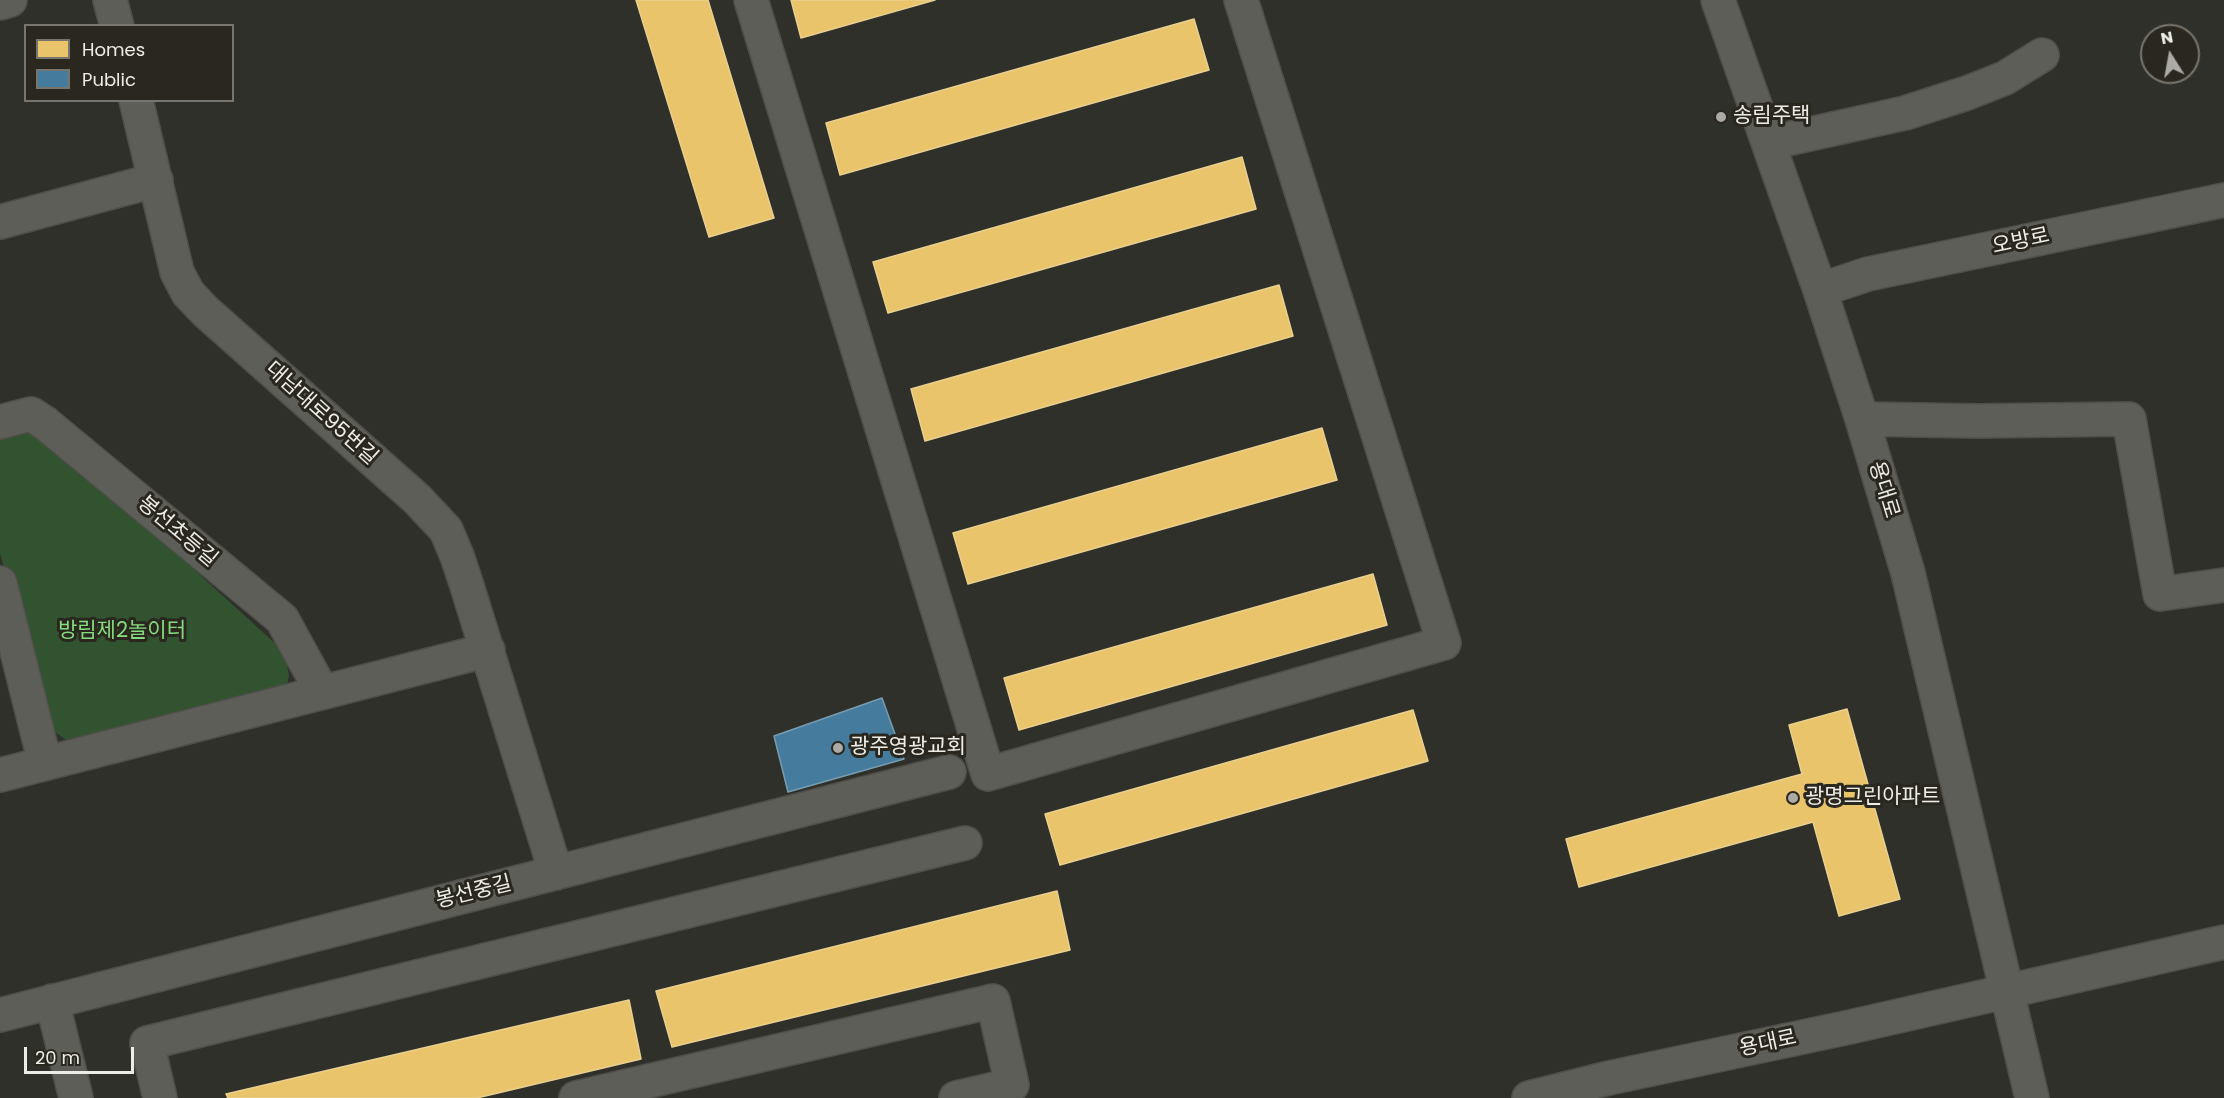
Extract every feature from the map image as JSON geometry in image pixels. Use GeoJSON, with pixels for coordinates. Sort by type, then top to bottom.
{"type":"FeatureCollection","features":[{"type":"Feature","properties":{"kind":"street"},"geometry":{"type":"LineString","coordinates":[[0,3],[10,0]]}},
{"type":"Feature","properties":{"kind":"street"},"geometry":{"type":"LineString","coordinates":[[110,0],[116,24]]}},
{"type":"Feature","properties":{"kind":"street"},"geometry":{"type":"LineString","coordinates":[[752,0],[988,774],[1444,643],[1249,2]]}},
{"type":"Feature","properties":{"kind":"street","name":"용대로"},"geometry":{"type":"LineString","coordinates":[[1718,0],[1820,290],[1862,419],[1913,590],[2032,1098]]}},
{"type":"Feature","properties":{"kind":"street"},"geometry":{"type":"LineString","coordinates":[[1769,143],[1905,113],[2005,78],[2042,55]]}},
{"type":"Feature","properties":{"kind":"street","name":"대남대로95번길"},"geometry":{"type":"LineString","coordinates":[[136,102],[177,272],[188,293],[205,311],[437,518],[446,530],[488,650],[556,873]]}},
{"type":"Feature","properties":{"kind":"street"},"geometry":{"type":"LineString","coordinates":[[0,222],[156,180]]}},
{"type":"Feature","properties":{"kind":"street","name":"오방로"},"geometry":{"type":"LineString","coordinates":[[1820,290],[1868,274],[2224,200]]}},
{"type":"Feature","properties":{"kind":"street","name":"봉선초등길"},"geometry":{"type":"LineString","coordinates":[[0,422],[31,414],[45,423],[282,619],[322,692]]}},
{"type":"Feature","properties":{"kind":"street"},"geometry":{"type":"LineString","coordinates":[[1862,419],[1977,421],[2129,419],[2160,594],[2224,585]]}},
{"type":"Feature","properties":{"kind":"street"},"geometry":{"type":"LineString","coordinates":[[0,583],[45,763]]}},
{"type":"Feature","properties":{"kind":"street"},"geometry":{"type":"LineString","coordinates":[[0,775],[488,650]]}},
{"type":"Feature","properties":{"kind":"street","name":"봉선중길"},"geometry":{"type":"LineString","coordinates":[[0,1015],[949,772]]}},
{"type":"Feature","properties":{"kind":"street"},"geometry":{"type":"LineString","coordinates":[[160,1098],[147,1043],[964,843]]}},
{"type":"Feature","properties":{"kind":"street"},"geometry":{"type":"LineString","coordinates":[[2008,992],[2222,942]]}},
{"type":"Feature","properties":{"kind":"street","name":"용대로"},"geometry":{"type":"LineString","coordinates":[[1529,1098],[1609,1078],[2008,992]]}},
{"type":"Feature","properties":{"kind":"street"},"geometry":{"type":"LineString","coordinates":[[52,1001],[76,1098]]}},
{"type":"Feature","properties":{"kind":"street"},"geometry":{"type":"LineString","coordinates":[[576,1098],[993,1001],[1012,1085],[956,1098]]}},
{"type":"Feature","properties":{"kind":"green space","name":"방림제2놀이터"},"geometry":{"type":"Polygon","coordinates":[[[38,427],[279,647],[286,661],[289,675],[287,686],[73,745],[48,727],[0,553],[0,439],[38,427]]]}},
{"type":"Feature","properties":{"kind":"building: Homes"},"geometry":{"type":"Polygon","coordinates":[[[636,0],[708,0],[774,218],[709,237],[636,0]]]}},
{"type":"Feature","properties":{"kind":"building: Homes"},"geometry":{"type":"Polygon","coordinates":[[[791,0],[935,0],[801,38],[791,0]]]}},
{"type":"Feature","properties":{"kind":"building: Homes"},"geometry":{"type":"Polygon","coordinates":[[[1194,19],[1209,70],[840,175],[826,123],[1194,19]]]}},
{"type":"Feature","properties":{"kind":"building: Homes"},"geometry":{"type":"Polygon","coordinates":[[[1242,157],[1256,209],[888,313],[873,262],[1242,157]]]}},
{"type":"Feature","properties":{"kind":"building: Homes"},"geometry":{"type":"Polygon","coordinates":[[[1279,285],[1293,336],[925,441],[911,389],[1279,285]]]}},
{"type":"Feature","properties":{"kind":"building: Homes"},"geometry":{"type":"Polygon","coordinates":[[[1322,428],[1337,480],[968,584],[953,533],[1322,428]]]}},
{"type":"Feature","properties":{"kind":"building: Homes"},"geometry":{"type":"Polygon","coordinates":[[[1373,574],[1387,625],[1019,730],[1004,678],[1373,574]]]}},
{"type":"Feature","properties":{"kind":"building: Homes","name":"광명그린아파트"},"geometry":{"type":"Polygon","coordinates":[[[1847,709],[1900,899],[1839,916],[1813,822],[1579,887],[1566,839],[1802,774],[1789,725],[1847,709]]]}},
{"type":"Feature","properties":{"kind":"building: Homes"},"geometry":{"type":"Polygon","coordinates":[[[1413,710],[1428,761],[1060,865],[1045,814],[1413,710]]]}},
{"type":"Feature","properties":{"kind":"building: Homes"},"geometry":{"type":"Polygon","coordinates":[[[1057,891],[1070,950],[672,1047],[656,991],[1057,891]]]}},
{"type":"Feature","properties":{"kind":"building: Homes"},"geometry":{"type":"Polygon","coordinates":[[[629,1000],[641,1059],[477,1098],[228,1098],[226,1094],[629,1000]]]}},
{"type":"Feature","properties":{"kind":"building: Public","name":"광주영광교회"},"geometry":{"type":"Polygon","coordinates":[[[882,698],[904,759],[788,792],[774,736],[882,698]]]}},
{"type":"Feature","properties":{"kind":"place","name":"송림주택"},"geometry":{"type":"Point","coordinates":[1721,117]}},
{"type":"Feature","properties":{"kind":"place","name":"광주영광교회"},"geometry":{"type":"Point","coordinates":[838,748]}},
{"type":"Feature","properties":{"kind":"place","name":"광명그린아파트"},"geometry":{"type":"Point","coordinates":[1793,798]}}]}
